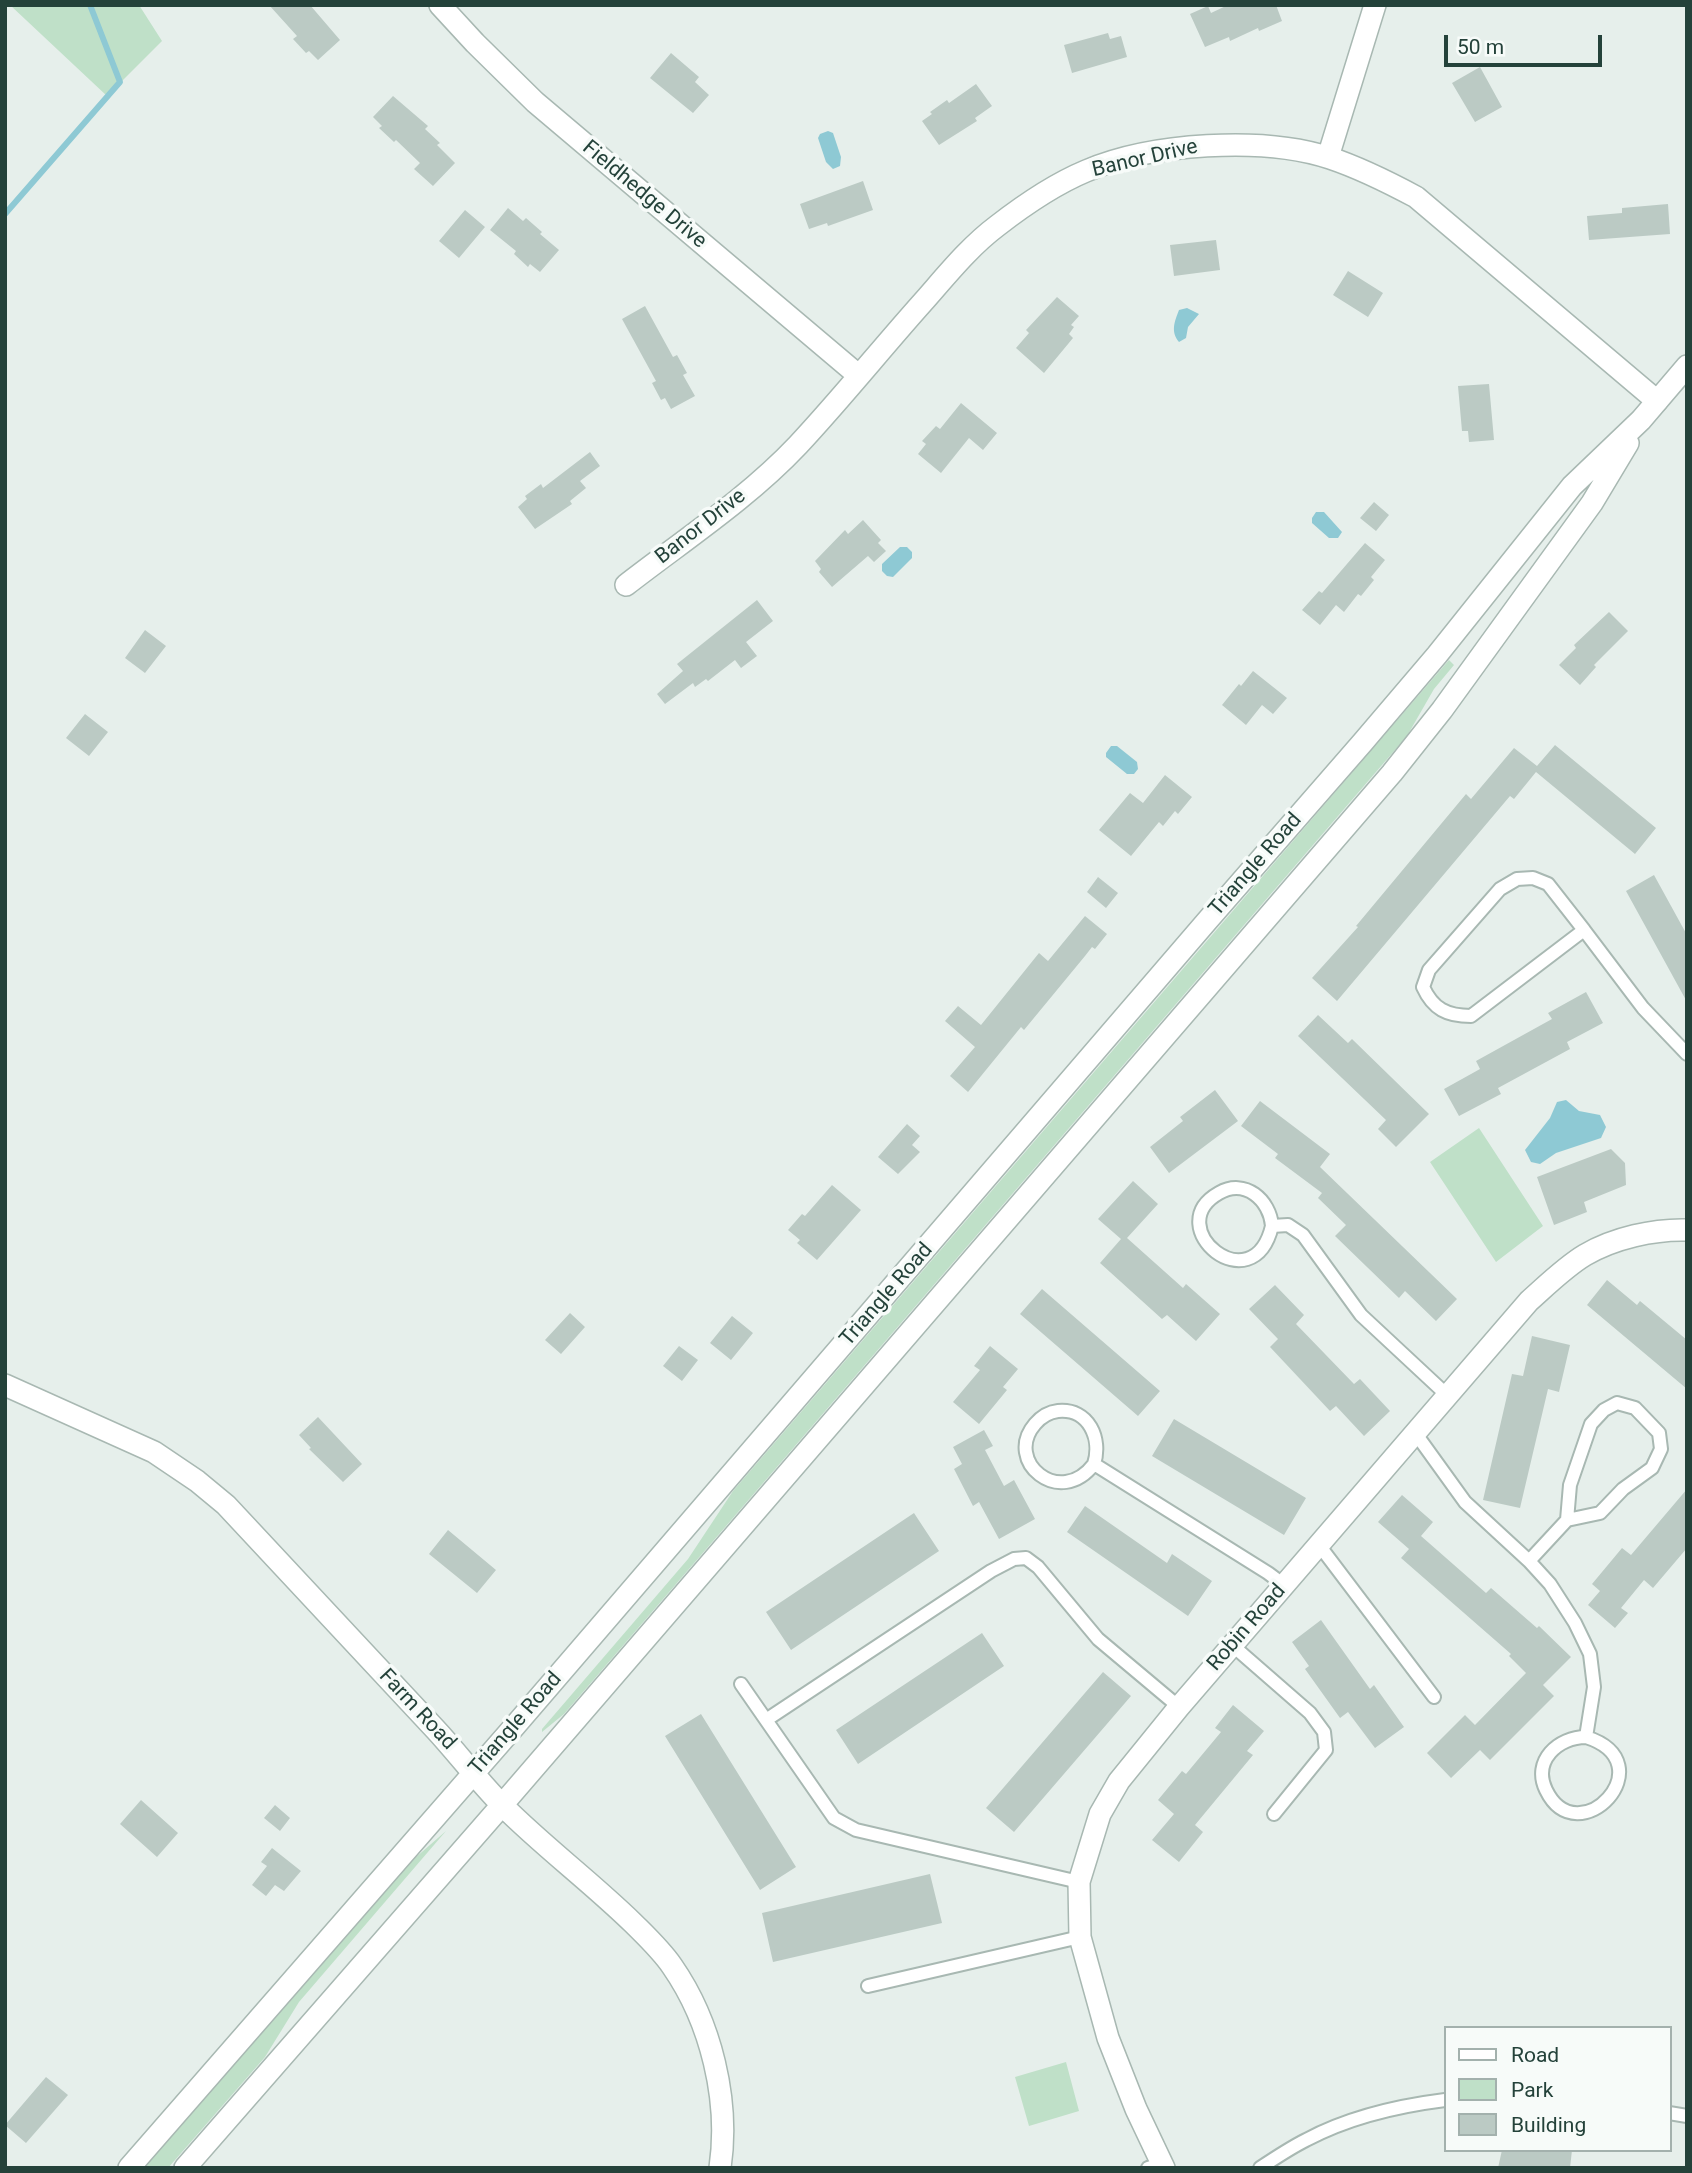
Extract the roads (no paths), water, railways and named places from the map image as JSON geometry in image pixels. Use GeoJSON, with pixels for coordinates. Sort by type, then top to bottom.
{"type":"FeatureCollection","features":[{"type":"Feature","properties":{"kind":"street","name":"Fieldhedge Drive"},"geometry":{"type":"LineString","coordinates":[[440,5],[535,102],[858,376]]}},
{"type":"Feature","properties":{"kind":"street"},"geometry":{"type":"LineString","coordinates":[[1328,157],[1375,5]]}},
{"type":"Feature","properties":{"kind":"street","name":"Banor Drive"},"geometry":{"type":"LineString","coordinates":[[626,585],[747,491],[787,455],[954,266],[996,227],[1048,191],[1087,171],[1115,161],[1196,144],[1270,146],[1328,157],[1375,175],[1416,197],[1657,401]]}},
{"type":"Feature","properties":{"kind":"street","name":"Triangle Road"},"geometry":{"type":"LineString","coordinates":[[129,2168],[474,1773],[1363,742],[1437,655],[1572,486],[1641,420],[1687,366]]}},
{"type":"Feature","properties":{"kind":"street","name":"Triangle Road"},"geometry":{"type":"LineString","coordinates":[[185,2168],[502,1805],[1392,773],[1442,710],[1592,503],[1641,420]]}},
{"type":"Feature","properties":{"kind":"street","name":"Robin Road"},"geometry":{"type":"LineString","coordinates":[[1158,2166],[1108,2039],[1080,1937],[1079,1882],[1100,1814],[1119,1781],[1179,1707],[1530,1301],[1586,1255],[1618,1241],[1650,1233],[1687,1230]]}},
{"type":"Feature","properties":{"kind":"street","name":"Farm Road"},"geometry":{"type":"LineString","coordinates":[[5,1385],[154,1452],[197,1481],[226,1505],[502,1805],[619,1909],[657,1947],[673,1967],[709,2042],[721,2104],[720,2168]]}},
{"type":"Feature","properties":{"kind":"lane"},"geometry":{"type":"LineString","coordinates":[[1584,930],[1471,1016],[1454,1016],[1439,1009],[1429,1000],[1423,987],[1429,970],[1500,889],[1517,879],[1533,878],[1548,884],[1584,930],[1643,1008],[1687,1054]]}},
{"type":"Feature","properties":{"kind":"lane"},"geometry":{"type":"LineString","coordinates":[[1238,1188],[1259,1196],[1271,1215],[1272,1226],[1263,1249],[1241,1260],[1217,1255],[1202,1235],[1200,1223],[1208,1202],[1226,1189],[1238,1188]]}},
{"type":"Feature","properties":{"kind":"lane"},"geometry":{"type":"LineString","coordinates":[[1272,1226],[1288,1226],[1303,1235],[1361,1315],[1448,1396]]}},
{"type":"Feature","properties":{"kind":"lane"},"geometry":{"type":"LineString","coordinates":[[1529,1561],[1567,1520],[1600,1513],[1623,1489],[1652,1468],[1661,1449],[1659,1433],[1635,1408],[1617,1403],[1604,1410],[1591,1424],[1570,1485],[1567,1520]]}},
{"type":"Feature","properties":{"kind":"lane"},"geometry":{"type":"LineString","coordinates":[[1059,1411],[1080,1416],[1094,1432],[1097,1453],[1094,1464],[1078,1480],[1055,1483],[1044,1479],[1035,1472],[1026,1451],[1031,1428],[1048,1414],[1059,1411]]}},
{"type":"Feature","properties":{"kind":"lane"},"geometry":{"type":"LineString","coordinates":[[1416,1434],[1465,1502],[1550,1584],[1575,1623],[1590,1654],[1594,1687],[1586,1737]]}},
{"type":"Feature","properties":{"kind":"lane"},"geometry":{"type":"LineString","coordinates":[[1094,1464],[1284,1585]]}},
{"type":"Feature","properties":{"kind":"lane"},"geometry":{"type":"LineString","coordinates":[[1319,1545],[1434,1697]]}},
{"type":"Feature","properties":{"kind":"lane"},"geometry":{"type":"LineString","coordinates":[[766,1720],[991,1571],[1014,1559],[1026,1558],[1038,1567],[1098,1639],[1179,1707]]}},
{"type":"Feature","properties":{"kind":"lane"},"geometry":{"type":"LineString","coordinates":[[1232,1645],[1310,1713],[1324,1732],[1326,1750],[1274,1814]]}},
{"type":"Feature","properties":{"kind":"lane"},"geometry":{"type":"LineString","coordinates":[[741,1684],[834,1818],[856,1830],[1079,1882]]}},
{"type":"Feature","properties":{"kind":"lane"},"geometry":{"type":"LineString","coordinates":[[1573,1737],[1586,1737],[1598,1740],[1615,1757],[1619,1769],[1618,1781],[1614,1793],[1596,1810],[1572,1812],[1560,1807],[1551,1798],[1542,1774],[1551,1750],[1573,1737]]}},
{"type":"Feature","properties":{"kind":"lane"},"geometry":{"type":"LineString","coordinates":[[868,1986],[1080,1937]]}},
{"type":"Feature","properties":{"kind":"lane"},"geometry":{"type":"LineString","coordinates":[[1260,2168],[1306,2140],[1356,2119],[1410,2104],[1444,2100]]}},
{"type":"Feature","properties":{"kind":"water"},"geometry":{"type":"Polygon","coordinates":[[[828,131],[833,133],[841,157],[840,166],[833,169],[826,162],[818,138],[820,134],[828,131]]]}},
{"type":"Feature","properties":{"kind":"water"},"geometry":{"type":"Polygon","coordinates":[[[1187,308],[1199,314],[1188,327],[1186,338],[1179,342],[1174,330],[1175,322],[1179,310],[1187,308]]]}},
{"type":"Feature","properties":{"kind":"water"},"geometry":{"type":"Polygon","coordinates":[[[1316,512],[1324,512],[1342,532],[1338,538],[1329,538],[1312,523],[1316,512]]]}},
{"type":"Feature","properties":{"kind":"water"},"geometry":{"type":"Polygon","coordinates":[[[900,547],[907,547],[912,552],[912,558],[893,577],[887,576],[882,571],[882,564],[900,547]]]}},
{"type":"Feature","properties":{"kind":"water"},"geometry":{"type":"Polygon","coordinates":[[[1111,746],[1117,746],[1137,762],[1138,769],[1134,774],[1127,774],[1106,757],[1111,746]]]}},
{"type":"Feature","properties":{"kind":"water"},"geometry":{"type":"Polygon","coordinates":[[[1566,1100],[1579,1111],[1600,1115],[1606,1127],[1601,1138],[1556,1153],[1540,1164],[1531,1162],[1525,1150],[1550,1118],[1557,1102],[1566,1100]]]}},
{"type":"Feature","properties":{"kind":"waterway"},"geometry":{"type":"LineString","coordinates":[[5,214],[120,82],[90,5]]}}]}
